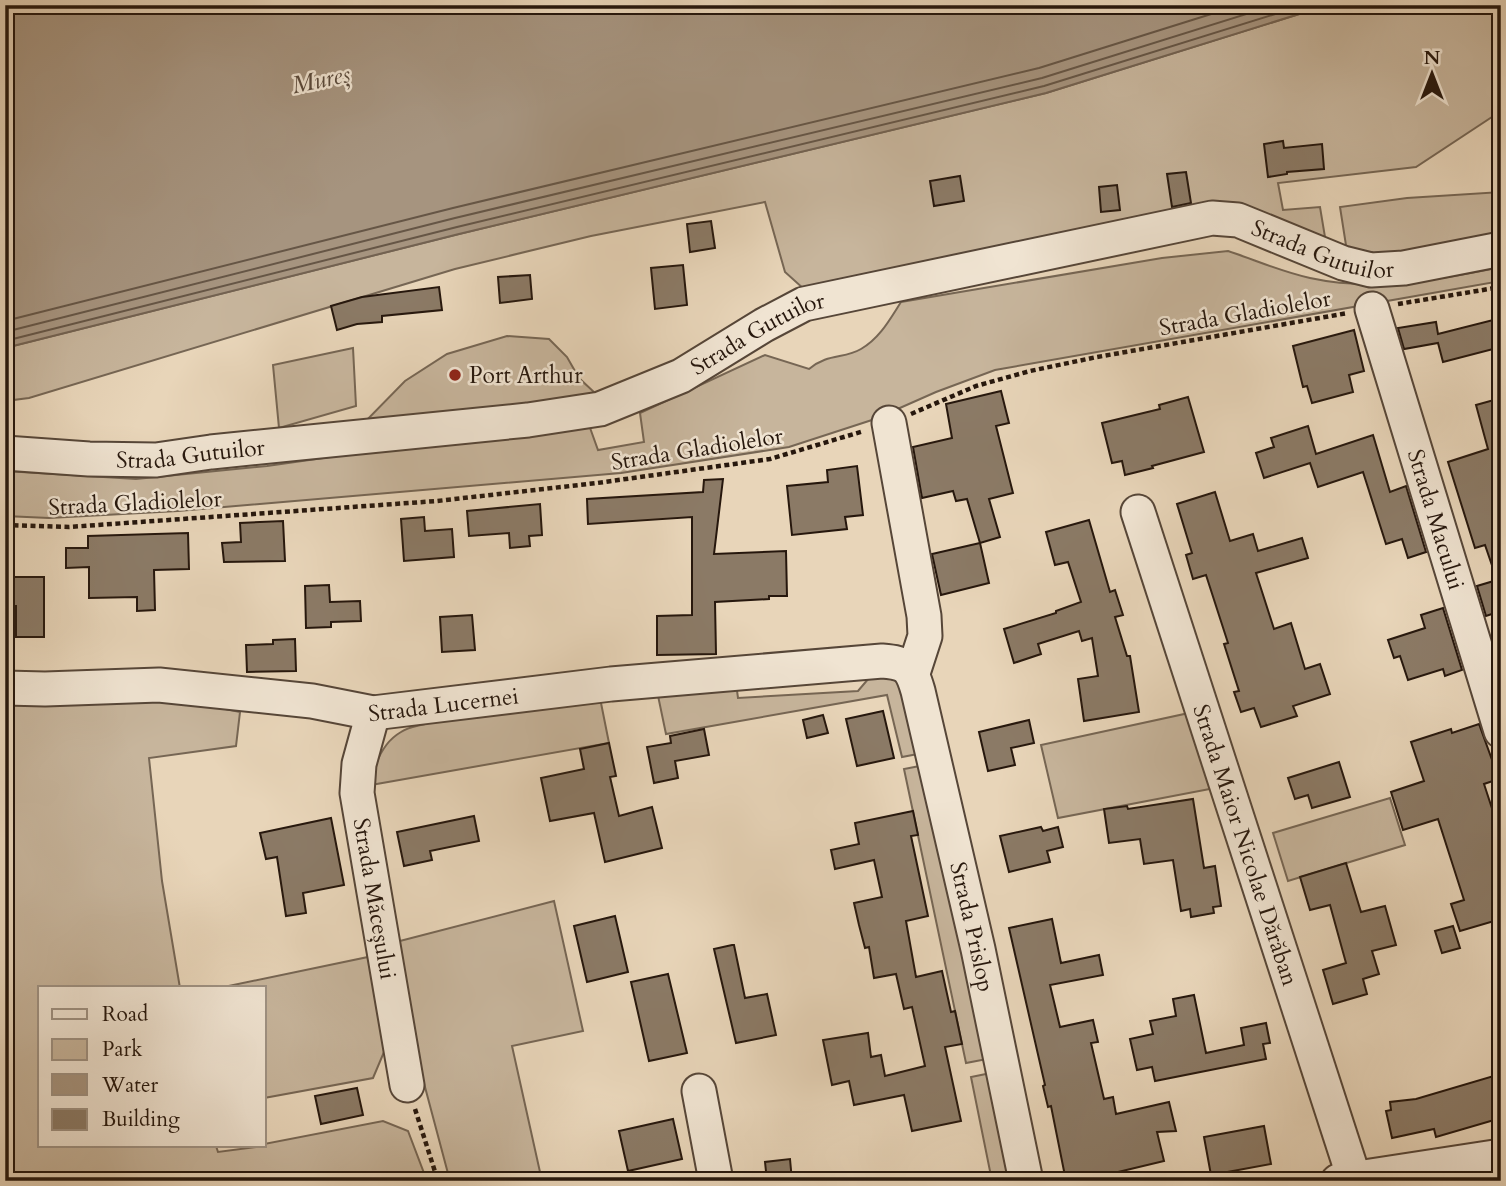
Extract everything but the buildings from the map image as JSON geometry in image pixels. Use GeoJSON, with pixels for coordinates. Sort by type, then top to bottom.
{"type":"FeatureCollection","features":[{"type":"Feature","properties":{"kind":"street","name":"Strada Gutuilor"},"geometry":{"type":"LineString","coordinates":[[5,453],[89,459],[156,460],[528,420],[600,409],[681,376],[804,304],[1212,218],[1238,220],[1343,263],[1371,270],[1404,268],[1501,249]]}},
{"type":"Feature","properties":{"kind":"street","name":"Strada Macului"},"geometry":{"type":"LineString","coordinates":[[1372,309],[1501,732]]}},
{"type":"Feature","properties":{"kind":"street"},"geometry":{"type":"LineString","coordinates":[[889,423],[924,616],[925,636],[913,673]]}},
{"type":"Feature","properties":{"kind":"street","name":"Strada Maior Nicolae Dărăban"},"geometry":{"type":"LineString","coordinates":[[1138,512],[1346,1179]]}},
{"type":"Feature","properties":{"kind":"street","name":"Strada Lucernei"},"geometry":{"type":"LineString","coordinates":[[5,688],[159,685],[312,701],[373,713],[611,684],[882,661],[901,663],[913,673]]}},
{"type":"Feature","properties":{"kind":"street","name":"Strada Prislop"},"geometry":{"type":"LineString","coordinates":[[913,673],[978,949],[1026,1181]]}},
{"type":"Feature","properties":{"kind":"street","name":"Strada Măceșului"},"geometry":{"type":"LineString","coordinates":[[373,713],[359,764],[357,793],[407,1085]]}},
{"type":"Feature","properties":{"kind":"street"},"geometry":{"type":"LineString","coordinates":[[699,1091],[716,1181]]}},
{"type":"Feature","properties":{"kind":"street"},"geometry":{"type":"LineString","coordinates":[[1346,1179],[1501,1156]]}},
{"type":"Feature","properties":{"kind":"path","name":"Strada Gladiolelor"},"geometry":{"type":"LineString","coordinates":[[5,525],[69,527],[437,501],[597,483],[770,459],[889,423],[975,386],[1030,371],[1097,356],[1501,287]]}},
{"type":"Feature","properties":{"kind":"path"},"geometry":{"type":"LineString","coordinates":[[407,1085],[438,1181]]}},
{"type":"Feature","properties":{"kind":"green space"},"geometry":{"type":"Polygon","coordinates":[[[1328,5],[1501,5],[1501,111],[1416,167],[1278,183],[1283,210],[1320,207],[1327,249],[1251,216],[805,290],[785,272],[765,202],[591,236],[455,269],[29,398],[5,401],[5,348],[459,234],[1046,93],[1328,5]]]}},
{"type":"Feature","properties":{"kind":"green space"},"geometry":{"type":"Polygon","coordinates":[[[1501,192],[1501,245],[1348,258],[1340,207],[1407,198],[1501,192]]]}},
{"type":"Feature","properties":{"kind":"green space"},"geometry":{"type":"Polygon","coordinates":[[[1228,251],[1289,273],[1334,282],[1406,283],[1501,267],[1501,281],[995,370],[875,419],[789,447],[621,473],[178,511],[49,518],[5,516],[5,471],[136,479],[267,466],[443,441],[589,425],[598,450],[644,442],[640,413],[765,355],[809,369],[823,361],[855,352],[868,345],[879,334],[901,302],[1162,258],[1228,251]]]}},
{"type":"Feature","properties":{"kind":"green space"},"geometry":{"type":"Polygon","coordinates":[[[507,336],[549,339],[567,357],[579,378],[595,393],[356,431],[405,381],[447,354],[507,336]]]}},
{"type":"Feature","properties":{"kind":"green space"},"geometry":{"type":"Polygon","coordinates":[[[353,348],[356,406],[279,428],[273,365],[353,348]]]}},
{"type":"Feature","properties":{"kind":"green space"},"geometry":{"type":"Polygon","coordinates":[[[885,677],[905,686],[923,753],[902,757],[887,695],[666,734],[657,691],[736,683],[738,698],[858,691],[869,678],[885,677]]]}},
{"type":"Feature","properties":{"kind":"green space"},"geometry":{"type":"Polygon","coordinates":[[[600,698],[609,743],[371,785],[374,770],[384,749],[394,737],[407,729],[428,723],[600,698]]]}},
{"type":"Feature","properties":{"kind":"green space"},"geometry":{"type":"Polygon","coordinates":[[[5,701],[187,701],[240,712],[236,746],[149,758],[162,881],[180,986],[38,986],[38,1148],[217,1148],[218,1152],[266,1148],[266,1144],[383,1121],[408,1131],[427,1181],[5,1181],[5,701]]]}},
{"type":"Feature","properties":{"kind":"green space"},"geometry":{"type":"Polygon","coordinates":[[[1189,713],[1215,788],[1058,818],[1041,745],[1189,713]]]}},
{"type":"Feature","properties":{"kind":"green space"},"geometry":{"type":"Polygon","coordinates":[[[925,765],[987,1059],[966,1063],[904,769],[925,765]]]}},
{"type":"Feature","properties":{"kind":"green space"},"geometry":{"type":"Polygon","coordinates":[[[1390,798],[1405,845],[1288,881],[1273,833],[1390,798]]]}},
{"type":"Feature","properties":{"kind":"green space"},"geometry":{"type":"Polygon","coordinates":[[[554,901],[583,1031],[512,1046],[542,1181],[450,1181],[421,1072],[396,942],[554,901]]]}},
{"type":"Feature","properties":{"kind":"green space"},"geometry":{"type":"Polygon","coordinates":[[[368,957],[387,1045],[373,1078],[266,1098],[266,986],[229,986],[368,957]]]}},
{"type":"Feature","properties":{"kind":"green space"},"geometry":{"type":"Polygon","coordinates":[[[991,1073],[1014,1181],[992,1181],[971,1077],[991,1073]]]}},
{"type":"Feature","properties":{"kind":"water","name":"Mureș"},"geometry":{"type":"Polygon","coordinates":[[[5,5],[1328,5],[1046,93],[459,234],[5,348],[5,5]]]}},
{"type":"Feature","properties":{"kind":"place","name":"Port Arthur"},"geometry":{"type":"Point","coordinates":[455,375]}}]}
